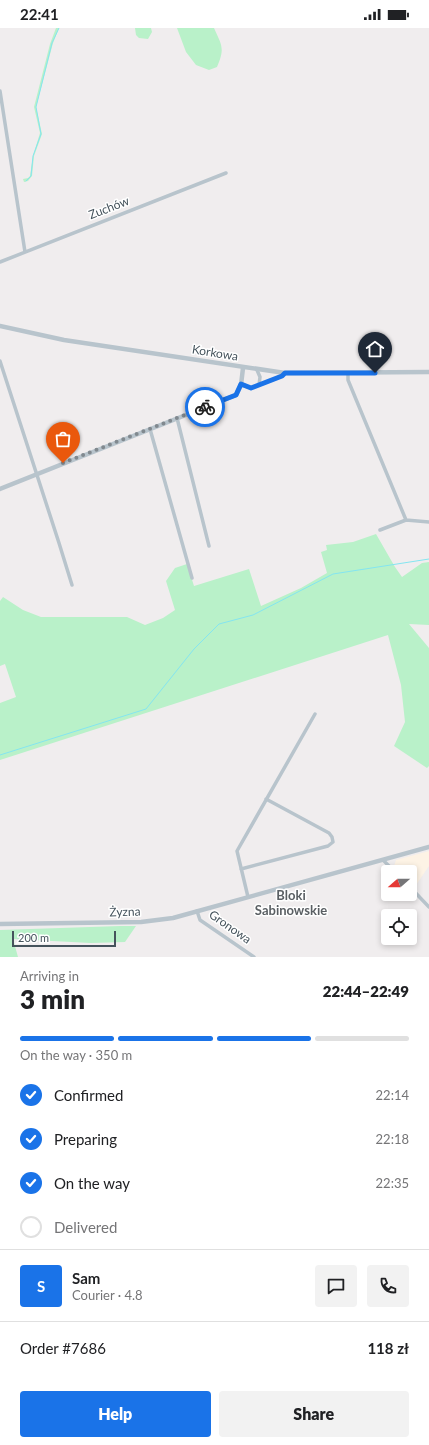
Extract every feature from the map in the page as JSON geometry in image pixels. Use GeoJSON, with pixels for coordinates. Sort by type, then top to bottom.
{"type":"FeatureCollection","features":[{"type":"Feature","properties":{"kind":"street"},"geometry":{"type":"LineString","coordinates":[[0,91],[25,252]]}},
{"type":"Feature","properties":{"kind":"street","name":"Zuchów"},"geometry":{"type":"LineString","coordinates":[[0,262],[226,173]]}},
{"type":"Feature","properties":{"kind":"street","name":"Korkowa"},"geometry":{"type":"LineString","coordinates":[[0,326],[64,340],[257,370],[285,373],[429,372]]}},
{"type":"Feature","properties":{"kind":"street"},"geometry":{"type":"LineString","coordinates":[[0,361],[72,585]]}},
{"type":"Feature","properties":{"kind":"street"},"geometry":{"type":"LineString","coordinates":[[0,489],[236,395],[241,384],[243,368]]}},
{"type":"Feature","properties":{"kind":"street"},"geometry":{"type":"LineString","coordinates":[[257,370],[260,377],[259,385]]}},
{"type":"Feature","properties":{"kind":"street"},"geometry":{"type":"LineString","coordinates":[[241,384],[248,388],[282,376],[285,373]]}},
{"type":"Feature","properties":{"kind":"street"},"geometry":{"type":"LineString","coordinates":[[348,373],[348,380],[406,520]]}},
{"type":"Feature","properties":{"kind":"street"},"geometry":{"type":"LineString","coordinates":[[177,418],[209,546]]}},
{"type":"Feature","properties":{"kind":"street"},"geometry":{"type":"LineString","coordinates":[[150,429],[192,578]]}},
{"type":"Feature","properties":{"kind":"street"},"geometry":{"type":"LineString","coordinates":[[380,530],[406,520],[429,522]]}},
{"type":"Feature","properties":{"kind":"street"},"geometry":{"type":"LineString","coordinates":[[248,897],[237,851],[315,714]]}},
{"type":"Feature","properties":{"kind":"street"},"geometry":{"type":"LineString","coordinates":[[241,869],[328,846],[333,842],[329,833],[266,799]]}},
{"type":"Feature","properties":{"kind":"street","name":"Żyzna"},"geometry":{"type":"LineString","coordinates":[[0,924],[141,922],[173,918],[429,847]]}},
{"type":"Feature","properties":{"kind":"street"},"geometry":{"type":"LineString","coordinates":[[383,860],[388,865]]}},
{"type":"Feature","properties":{"kind":"street"},"geometry":{"type":"LineString","coordinates":[[417,894],[429,907]]}},
{"type":"Feature","properties":{"kind":"street","name":"Gronowa"},"geometry":{"type":"LineString","coordinates":[[197,912],[200,920],[254,957]]}},
{"type":"Feature","properties":{"kind":"shaded area"},"geometry":{"type":"Polygon","coordinates":[[[429,851],[429,866],[417,884],[417,865],[394,865],[396,860],[429,851]]]}},
{"type":"Feature","properties":{"kind":"green space"},"geometry":{"type":"Polygon","coordinates":[[[56,28],[59,28],[53,43],[36,107],[42,134],[34,156],[32,176],[28,181],[24,182],[23,179],[30,176],[33,156],[40,133],[34,107],[50,44],[56,28]]]}},
{"type":"Feature","properties":{"kind":"green space"},"geometry":{"type":"Polygon","coordinates":[[[135,28],[151,28],[152,32],[148,39],[139,38],[136,35],[135,28]]]}},
{"type":"Feature","properties":{"kind":"green space"},"geometry":{"type":"Polygon","coordinates":[[[177,28],[214,28],[222,47],[217,67],[209,70],[196,65],[186,52],[177,28]]]}},
{"type":"Feature","properties":{"kind":"green space"},"geometry":{"type":"Polygon","coordinates":[[[376,534],[402,577],[422,563],[429,562],[429,625],[409,624],[429,648],[429,766],[427,768],[394,746],[405,722],[401,685],[388,635],[0,760],[0,703],[16,697],[5,664],[0,666],[0,601],[3,597],[23,610],[41,617],[127,617],[145,625],[163,618],[175,610],[166,581],[175,568],[187,564],[194,586],[249,569],[261,606],[301,588],[327,573],[321,552],[327,550],[326,545],[353,542],[376,534]]]}},
{"type":"Feature","properties":{"kind":"green space"},"geometry":{"type":"Polygon","coordinates":[[[136,926],[125,942],[91,943],[13,939],[18,957],[0,957],[0,930],[136,926]]]}},
{"type":"Feature","properties":{"kind":"waterway"},"geometry":{"type":"LineString","coordinates":[[26,181],[31,176],[33,156],[41,134],[36,107],[52,43],[59,28]]}},
{"type":"Feature","properties":{"kind":"waterway"},"geometry":{"type":"LineString","coordinates":[[0,755],[146,709],[194,649],[219,624],[253,615],[333,574],[429,559]]}},
{"type":"Feature","properties":{"kind":"way so far"},"geometry":{"type":"LineString","coordinates":[[63,463],[205,407]]}},
{"type":"Feature","properties":{"kind":"district","name":"Bloki Sabinowskie"},"geometry":{"type":"Point","coordinates":[291,902]}},
{"type":"Feature","properties":{"kind":"route"},"geometry":{"type":"LineString","coordinates":[[205,407],[236,395],[241,384],[251,388],[282,376],[285,373],[375,373]]}}]}
